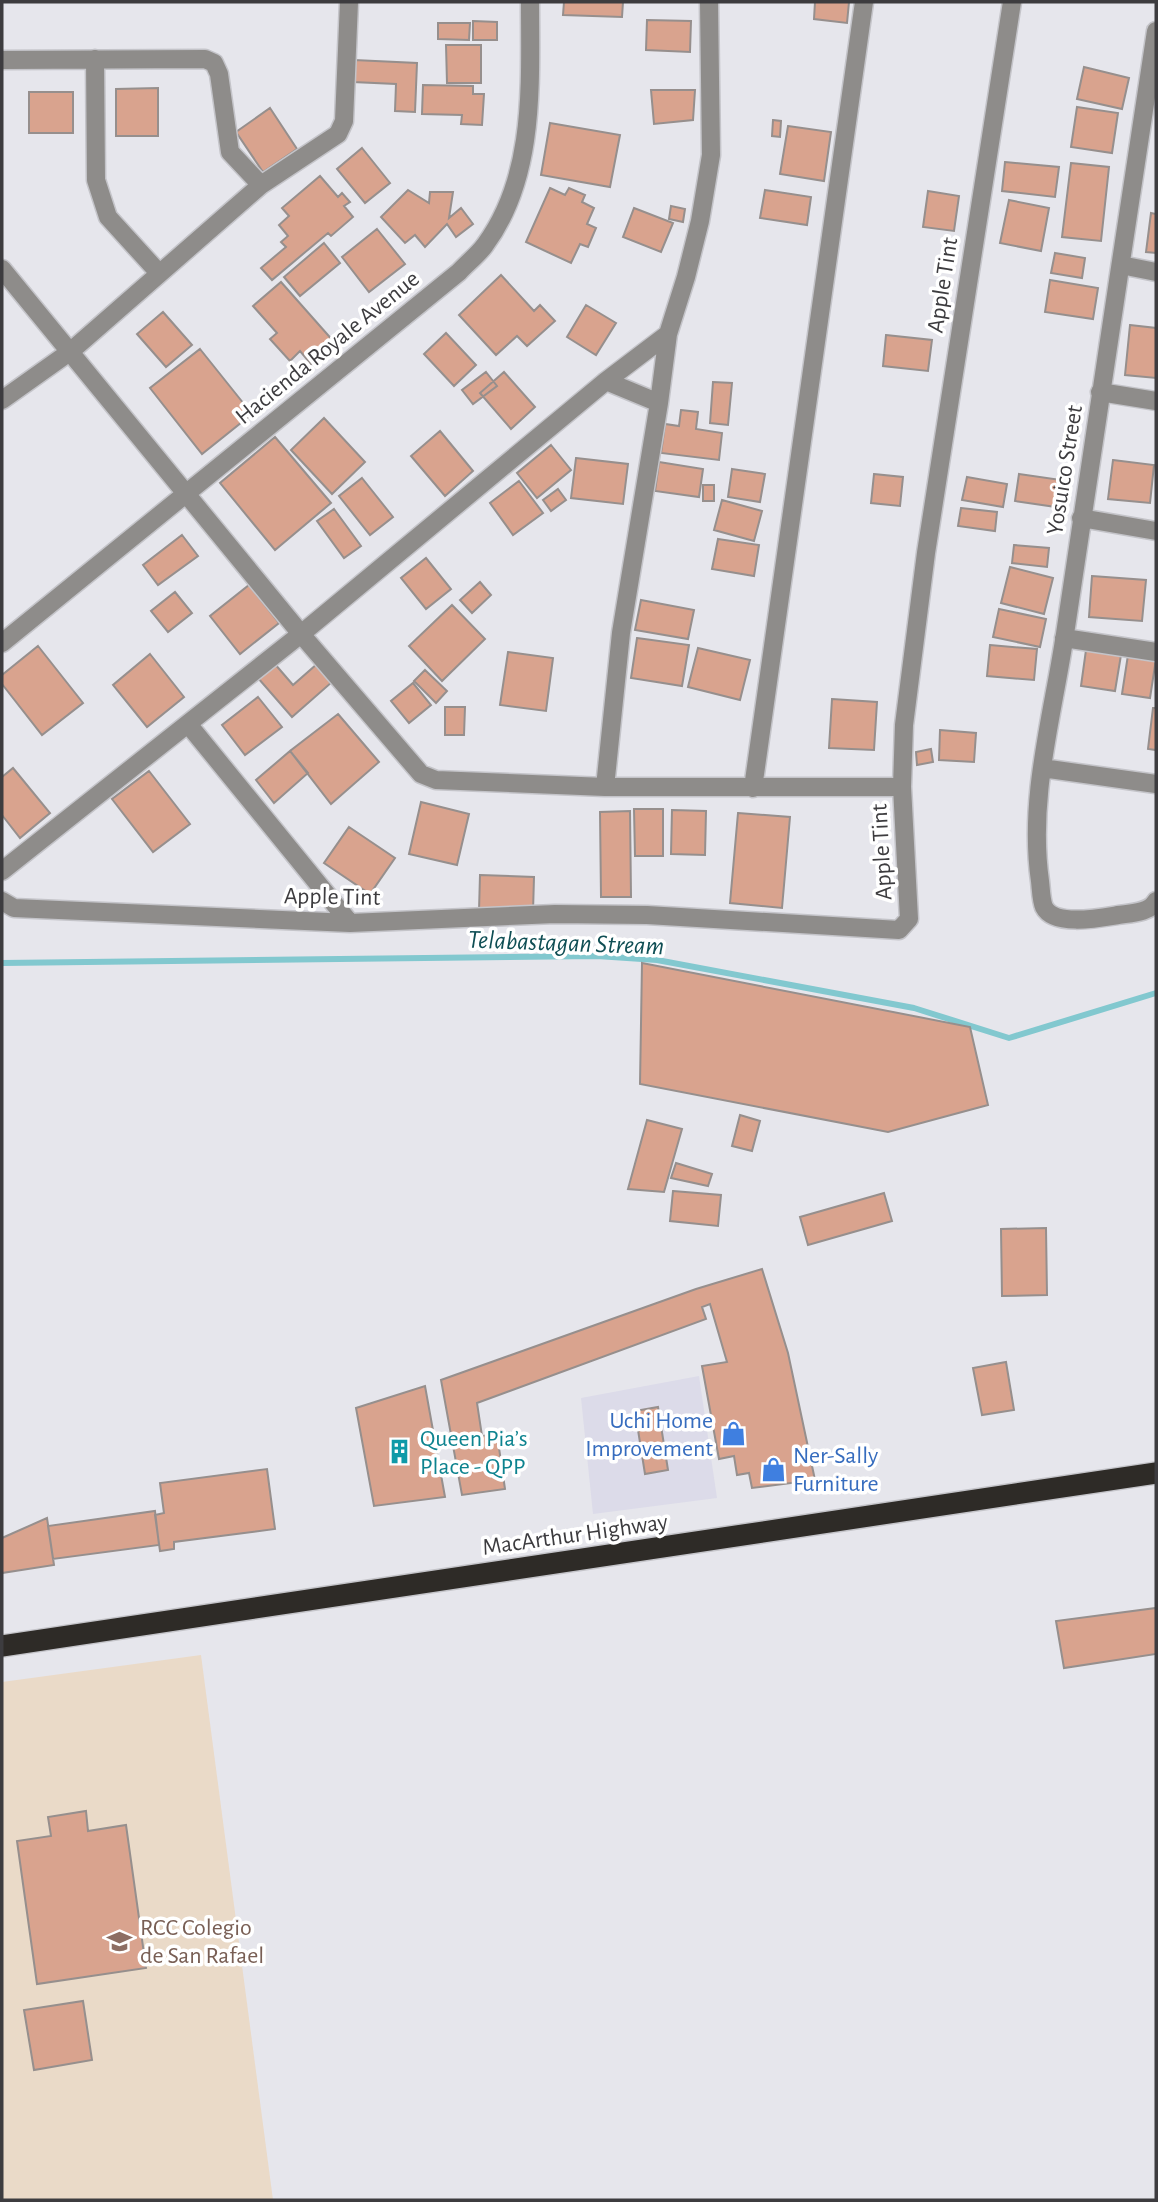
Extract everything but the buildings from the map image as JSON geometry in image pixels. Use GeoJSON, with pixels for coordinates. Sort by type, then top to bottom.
{"type":"FeatureCollection","features":[{"type":"Feature","properties":{"kind":"highway","name":"MacArthur Highway"},"geometry":{"type":"LineString","coordinates":[[2,1646],[1156,1473]]}},
{"type":"Feature","properties":{"kind":"street"},"geometry":{"type":"LineString","coordinates":[[2,400],[71,351],[261,185],[338,134],[344,121],[349,2]]}},
{"type":"Feature","properties":{"kind":"street","name":"Hacienda Royale Avenue"},"geometry":{"type":"LineString","coordinates":[[2,643],[459,272],[485,245],[510,195],[526,140],[530,92],[530,2]]}},
{"type":"Feature","properties":{"kind":"street"},"geometry":{"type":"LineString","coordinates":[[605,787],[621,633],[668,334],[694,243],[711,155],[709,2]]}},
{"type":"Feature","properties":{"kind":"street"},"geometry":{"type":"LineString","coordinates":[[753,788],[864,2]]}},
{"type":"Feature","properties":{"kind":"street","name":"Apple Tint"},"geometry":{"type":"LineString","coordinates":[[2,901],[14,908],[350,923],[586,914],[647,915],[899,930],[909,919],[910,902],[902,787],[904,725],[924,565],[1012,2]]}},
{"type":"Feature","properties":{"kind":"street","name":"Yosuico Street"},"geometry":{"type":"LineString","coordinates":[[1156,34],[1148,147],[1121,265],[1042,768],[1038,866],[1044,906],[1050,915],[1060,919],[1105,917],[1142,911],[1156,901]]}},
{"type":"Feature","properties":{"kind":"street"},"geometry":{"type":"LineString","coordinates":[[94,59],[96,180],[108,217],[159,273]]}},
{"type":"Feature","properties":{"kind":"street"},"geometry":{"type":"LineString","coordinates":[[2,60],[205,59],[214,63],[219,74],[230,152],[261,185]]}},
{"type":"Feature","properties":{"kind":"street"},"geometry":{"type":"LineString","coordinates":[[1121,265],[1156,272]]}},
{"type":"Feature","properties":{"kind":"street"},"geometry":{"type":"LineString","coordinates":[[2,268],[185,495],[421,774],[436,780],[605,787],[902,787]]}},
{"type":"Feature","properties":{"kind":"street"},"geometry":{"type":"LineString","coordinates":[[2,871],[301,635],[606,382],[668,334]]}},
{"type":"Feature","properties":{"kind":"street"},"geometry":{"type":"LineString","coordinates":[[606,382],[659,403]]}},
{"type":"Feature","properties":{"kind":"street"},"geometry":{"type":"LineString","coordinates":[[1100,392],[1156,401]]}},
{"type":"Feature","properties":{"kind":"street"},"geometry":{"type":"LineString","coordinates":[[1081,518],[1156,531]]}},
{"type":"Feature","properties":{"kind":"street"},"geometry":{"type":"LineString","coordinates":[[1064,638],[1156,652]]}},
{"type":"Feature","properties":{"kind":"street"},"geometry":{"type":"LineString","coordinates":[[188,724],[350,923]]}},
{"type":"Feature","properties":{"kind":"street"},"geometry":{"type":"LineString","coordinates":[[1042,768],[1156,783]]}},
{"type":"Feature","properties":{"kind":"shaded area"},"geometry":{"type":"Polygon","coordinates":[[[699,1376],[717,1498],[593,1514],[581,1398],[699,1376]]]}},
{"type":"Feature","properties":{"kind":"shaded area","name":"RCC Colegio de San Rafael"},"geometry":{"type":"Polygon","coordinates":[[[201,1655],[273,2200],[2,2200],[2,1682],[201,1655]]]}},
{"type":"Feature","properties":{"kind":"waterway","name":"Telabastagan Stream"},"geometry":{"type":"LineString","coordinates":[[2,963],[597,956],[657,960],[914,1008],[1009,1038],[1156,993]]}},
{"type":"Feature","properties":{"kind":"place","name":"Uchi Home Improvement"},"geometry":{"type":"Point","coordinates":[733,1434]}},
{"type":"Feature","properties":{"kind":"place","name":"Queen Pia’s Place - QPP"},"geometry":{"type":"Point","coordinates":[400,1452]}},
{"type":"Feature","properties":{"kind":"place","name":"Ner-Sally Furniture"},"geometry":{"type":"Point","coordinates":[773,1469]}},
{"type":"Feature","properties":{"kind":"place","name":"RCC Colegio de San Rafael"},"geometry":{"type":"Point","coordinates":[120,1941]}}]}
